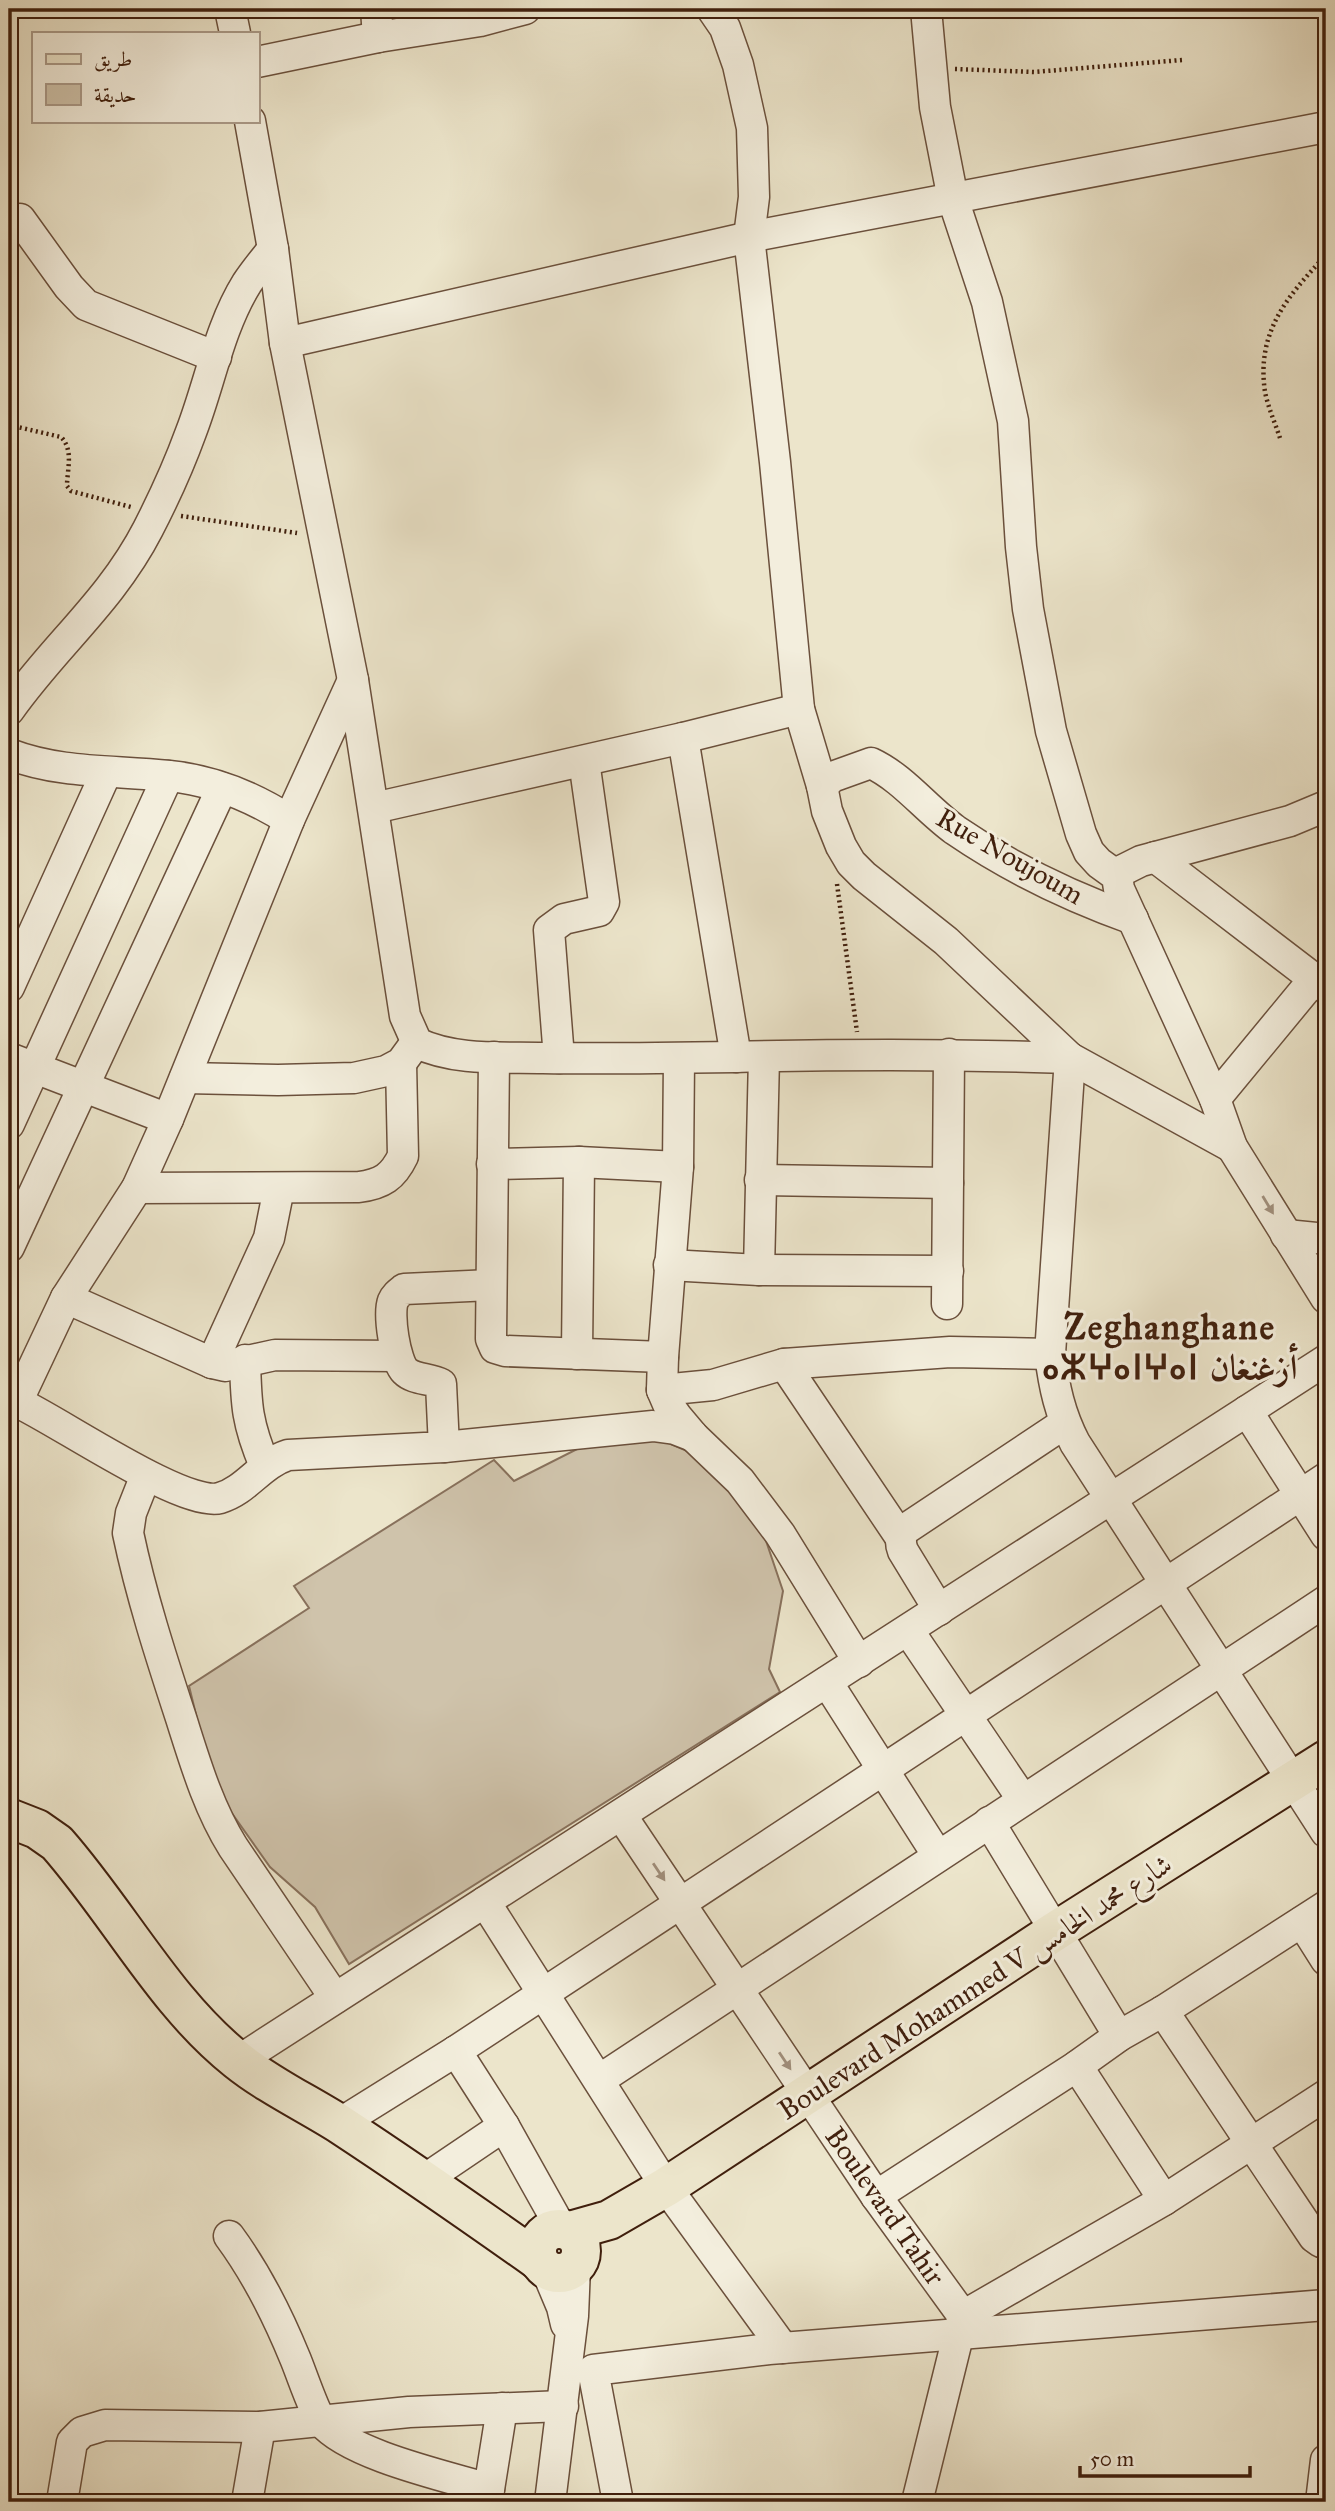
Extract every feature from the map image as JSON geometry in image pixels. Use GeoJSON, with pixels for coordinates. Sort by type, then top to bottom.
{"type":"FeatureCollection","features":[{"type":"Feature","properties":{"kind":"main road","name":"Boulevard Mohammed V شارع محمد الخامس"},"geometry":{"type":"LineString","coordinates":[[560,2248],[597,2240],[624,2213],[1054,1933],[1326,1760]]}},
{"type":"Feature","properties":{"kind":"main road"},"geometry":{"type":"LineString","coordinates":[[9,1818],[37,1829],[57,1843],[167,1986],[207,2032],[238,2061],[464,2207],[560,2248]]}},
{"type":"Feature","properties":{"kind":"street"},"geometry":{"type":"LineString","coordinates":[[230,9],[234,32]]}},
{"type":"Feature","properties":{"kind":"street"},"geometry":{"type":"LineString","coordinates":[[259,61],[377,23],[480,20],[525,9]]}},
{"type":"Feature","properties":{"kind":"street"},"geometry":{"type":"LineString","coordinates":[[712,9],[725,28],[738,65],[752,128],[754,197],[749,237],[775,462],[799,709],[827,811],[851,863],[946,941],[1070,1058],[1232,1147]]}},
{"type":"Feature","properties":{"kind":"street"},"geometry":{"type":"LineString","coordinates":[[926,9],[935,107],[953,199],[987,302],[1010,408],[1027,596],[1051,731],[1081,834],[1099,863],[1117,876],[1119,890],[1215,1099],[1232,1147],[1326,1298]]}},
{"type":"Feature","properties":{"kind":"street"},"geometry":{"type":"LineString","coordinates":[[137,1188],[359,1187],[389,1178],[403,1156],[409,1053],[405,1016],[353,680],[285,343],[273,249],[250,122]]}},
{"type":"Feature","properties":{"kind":"street"},"geometry":{"type":"LineString","coordinates":[[285,343],[749,237],[1326,127]]}},
{"type":"Feature","properties":{"kind":"street"},"geometry":{"type":"LineString","coordinates":[[20,219],[69,288],[86,305],[216,357]]}},
{"type":"Feature","properties":{"kind":"street"},"geometry":{"type":"LineString","coordinates":[[10,706],[48,659],[87,620],[109,591],[156,513],[192,432],[234,309],[246,285],[273,249]]}},
{"type":"Feature","properties":{"kind":"street"},"geometry":{"type":"LineString","coordinates":[[353,680],[289,820],[185,1078],[137,1188],[66,1298],[13,1400],[38,1411],[146,1475],[195,1496],[213,1499],[238,1491],[265,1466],[288,1455],[444,1447],[653,1426],[676,1429],[693,1436]]}},
{"type":"Feature","properties":{"kind":"street"},"geometry":{"type":"LineString","coordinates":[[374,808],[799,709]]}},
{"type":"Feature","properties":{"kind":"street"},"geometry":{"type":"LineString","coordinates":[[683,738],[750,1057],[760,1181],[759,1270]]}},
{"type":"Feature","properties":{"kind":"street"},"geometry":{"type":"LineString","coordinates":[[9,754],[46,766],[195,780],[261,803],[289,820]]}},
{"type":"Feature","properties":{"kind":"street"},"geometry":{"type":"LineString","coordinates":[[559,1058],[549,930],[564,919],[599,911],[604,902],[584,761]]}},
{"type":"Feature","properties":{"kind":"street","name":"Rue Noujoum"},"geometry":{"type":"LineString","coordinates":[[822,786],[832,777],[871,763],[889,773],[925,807],[990,852],[1085,901],[1133,919]]}},
{"type":"Feature","properties":{"kind":"street"},"geometry":{"type":"LineString","coordinates":[[9,987],[106,773]]}},
{"type":"Feature","properties":{"kind":"street"},"geometry":{"type":"LineString","coordinates":[[9,1124],[22,1064],[168,776]]}},
{"type":"Feature","properties":{"kind":"street"},"geometry":{"type":"LineString","coordinates":[[9,1247],[222,788]]}},
{"type":"Feature","properties":{"kind":"street"},"geometry":{"type":"LineString","coordinates":[[1117,876],[1123,870],[1155,857],[1290,821],[1326,806]]}},
{"type":"Feature","properties":{"kind":"street"},"geometry":{"type":"LineString","coordinates":[[1155,857],[1320,984],[1215,1099]]}},
{"type":"Feature","properties":{"kind":"street"},"geometry":{"type":"LineString","coordinates":[[185,1078],[354,1078],[386,1071],[409,1053],[430,1049],[462,1055],[559,1058],[679,1059],[949,1054],[1070,1058]]}},
{"type":"Feature","properties":{"kind":"street"},"geometry":{"type":"LineString","coordinates":[[947,1304],[949,1054]]}},
{"type":"Feature","properties":{"kind":"street"},"geometry":{"type":"LineString","coordinates":[[494,1057],[491,1339],[495,1348],[663,1357]]}},
{"type":"Feature","properties":{"kind":"street"},"geometry":{"type":"LineString","coordinates":[[1070,1058],[1050,1354],[1054,1389],[1065,1423],[1111,1499],[1326,1832]]}},
{"type":"Feature","properties":{"kind":"street"},"geometry":{"type":"LineString","coordinates":[[679,1059],[678,1167],[662,1390],[668,1404],[693,1436],[740,1481],[780,1534],[859,1662]]}},
{"type":"Feature","properties":{"kind":"street"},"geometry":{"type":"LineString","coordinates":[[22,1064],[168,1119]]}},
{"type":"Feature","properties":{"kind":"street"},"geometry":{"type":"LineString","coordinates":[[492,1164],[579,1162],[678,1167]]}},
{"type":"Feature","properties":{"kind":"street"},"geometry":{"type":"LineString","coordinates":[[577,1354],[579,1162]]}},
{"type":"Feature","properties":{"kind":"street"},"geometry":{"type":"LineString","coordinates":[[760,1181],[948,1183]]}},
{"type":"Feature","properties":{"kind":"street"},"geometry":{"type":"LineString","coordinates":[[212,1363],[269,1238],[279,1188]]}},
{"type":"Feature","properties":{"kind":"street"},"geometry":{"type":"LineString","coordinates":[[1286,1235],[1326,1239]]}},
{"type":"Feature","properties":{"kind":"street"},"geometry":{"type":"LineString","coordinates":[[669,1265],[759,1270],[948,1271]]}},
{"type":"Feature","properties":{"kind":"street"},"geometry":{"type":"LineString","coordinates":[[444,1447],[441,1384],[404,1371],[396,1356],[392,1305],[398,1293],[404,1289],[491,1285]]}},
{"type":"Feature","properties":{"kind":"street"},"geometry":{"type":"LineString","coordinates":[[66,1298],[212,1363],[225,1366],[275,1355],[396,1356]]}},
{"type":"Feature","properties":{"kind":"street"},"geometry":{"type":"LineString","coordinates":[[662,1390],[713,1385],[784,1364],[950,1352],[1050,1354]]}},
{"type":"Feature","properties":{"kind":"street"},"geometry":{"type":"LineString","coordinates":[[245,1360],[246,1410],[252,1435],[265,1466]]}},
{"type":"Feature","properties":{"kind":"street"},"geometry":{"type":"LineString","coordinates":[[238,2061],[1326,1360]]}},
{"type":"Feature","properties":{"kind":"street"},"geometry":{"type":"LineString","coordinates":[[784,1364],[901,1538],[903,1551],[940,1610]]}},
{"type":"Feature","properties":{"kind":"street"},"geometry":{"type":"LineString","coordinates":[[1247,1411],[1326,1535]]}},
{"type":"Feature","properties":{"kind":"street"},"geometry":{"type":"LineString","coordinates":[[901,1538],[904,1530],[1065,1423]]}},
{"type":"Feature","properties":{"kind":"street"},"geometry":{"type":"LineString","coordinates":[[146,1475],[131,1513],[128,1533],[168,1680],[209,1801],[218,1823],[233,1847],[335,1998]]}},
{"type":"Feature","properties":{"kind":"street"},"geometry":{"type":"LineString","coordinates":[[339,2124],[456,2051],[1326,1478]]}},
{"type":"Feature","properties":{"kind":"street"},"geometry":{"type":"LineString","coordinates":[[598,2080],[1326,1601]]}},
{"type":"Feature","properties":{"kind":"street"},"geometry":{"type":"LineString","coordinates":[[908,1630],[1023,1800]]}},
{"type":"Feature","properties":{"kind":"street"},"geometry":{"type":"LineString","coordinates":[[827,1682],[938,1856]]}},
{"type":"Feature","properties":{"kind":"street","name":"Boulevard Tahir"},"geometry":{"type":"LineString","coordinates":[[621,1815],[961,2325]]}},
{"type":"Feature","properties":{"kind":"street"},"geometry":{"type":"LineString","coordinates":[[989,1822],[1119,2036]]}},
{"type":"Feature","properties":{"kind":"street"},"geometry":{"type":"LineString","coordinates":[[485,1902],[666,2187],[783,2348]]}},
{"type":"Feature","properties":{"kind":"street"},"geometry":{"type":"LineString","coordinates":[[876,2196],[1119,2036],[1163,2011],[1314,1914],[1326,1960]]}},
{"type":"Feature","properties":{"kind":"street"},"geometry":{"type":"LineString","coordinates":[[1163,2011],[1314,2237],[1326,2242]]}},
{"type":"Feature","properties":{"kind":"street"},"geometry":{"type":"LineString","coordinates":[[456,2051],[504,2126],[560,2248],[562,2307],[618,2502]]}},
{"type":"Feature","properties":{"kind":"street"},"geometry":{"type":"LineString","coordinates":[[1077,2066],[1164,2200]]}},
{"type":"Feature","properties":{"kind":"street"},"geometry":{"type":"LineString","coordinates":[[917,2502],[961,2325],[1164,2200],[1326,2095]]}},
{"type":"Feature","properties":{"kind":"street"},"geometry":{"type":"LineString","coordinates":[[424,2180],[504,2126]]}},
{"type":"Feature","properties":{"kind":"street"},"geometry":{"type":"LineString","coordinates":[[229,2236],[250,2264],[276,2311],[321,2421],[343,2438],[369,2452],[488,2496],[502,2408]]}},
{"type":"Feature","properties":{"kind":"street"},"geometry":{"type":"LineString","coordinates":[[579,2370],[961,2325],[1326,2305]]}},
{"type":"Feature","properties":{"kind":"street"},"geometry":{"type":"LineString","coordinates":[[550,2502],[563,2406],[579,2370]]}},
{"type":"Feature","properties":{"kind":"street"},"geometry":{"type":"LineString","coordinates":[[62,2502],[72,2442],[82,2432],[105,2425],[260,2427],[409,2412],[563,2406]]}},
{"type":"Feature","properties":{"kind":"street"},"geometry":{"type":"LineString","coordinates":[[247,2502],[260,2427]]}},
{"type":"Feature","properties":{"kind":"street"},"geometry":{"type":"LineString","coordinates":[[1321,2502],[1326,2460]]}},
{"type":"Feature","properties":{"kind":"path"},"geometry":{"type":"LineString","coordinates":[[930,66],[960,70],[1034,72],[1182,60]]}},
{"type":"Feature","properties":{"kind":"path"},"geometry":{"type":"LineString","coordinates":[[1280,438],[1266,394],[1263,365],[1266,342],[1292,291],[1326,255]]}},
{"type":"Feature","properties":{"kind":"path"},"geometry":{"type":"LineString","coordinates":[[9,425],[61,438],[65,442],[69,462],[66,486],[71,491],[156,513],[326,537]]}},
{"type":"Feature","properties":{"kind":"path"},"geometry":{"type":"LineString","coordinates":[[836,879],[860,1056]]}},
{"type":"Feature","properties":{"kind":"green space"},"geometry":{"type":"Polygon","coordinates":[[[657,1438],[708,1460],[764,1535],[783,1591],[769,1669],[780,1692],[349,1964],[315,1907],[270,1867],[214,1788],[189,1686],[309,1608],[294,1586],[494,1460],[514,1481],[587,1444],[657,1438]]]}},
{"type":"Feature","properties":{"kind":"district","name":"Zeghanghane ⴰⵣⵖⴰⵏⵖⴰⵏ أزغنغان"},"geometry":{"type":"Point","coordinates":[1170,1347]}}]}
